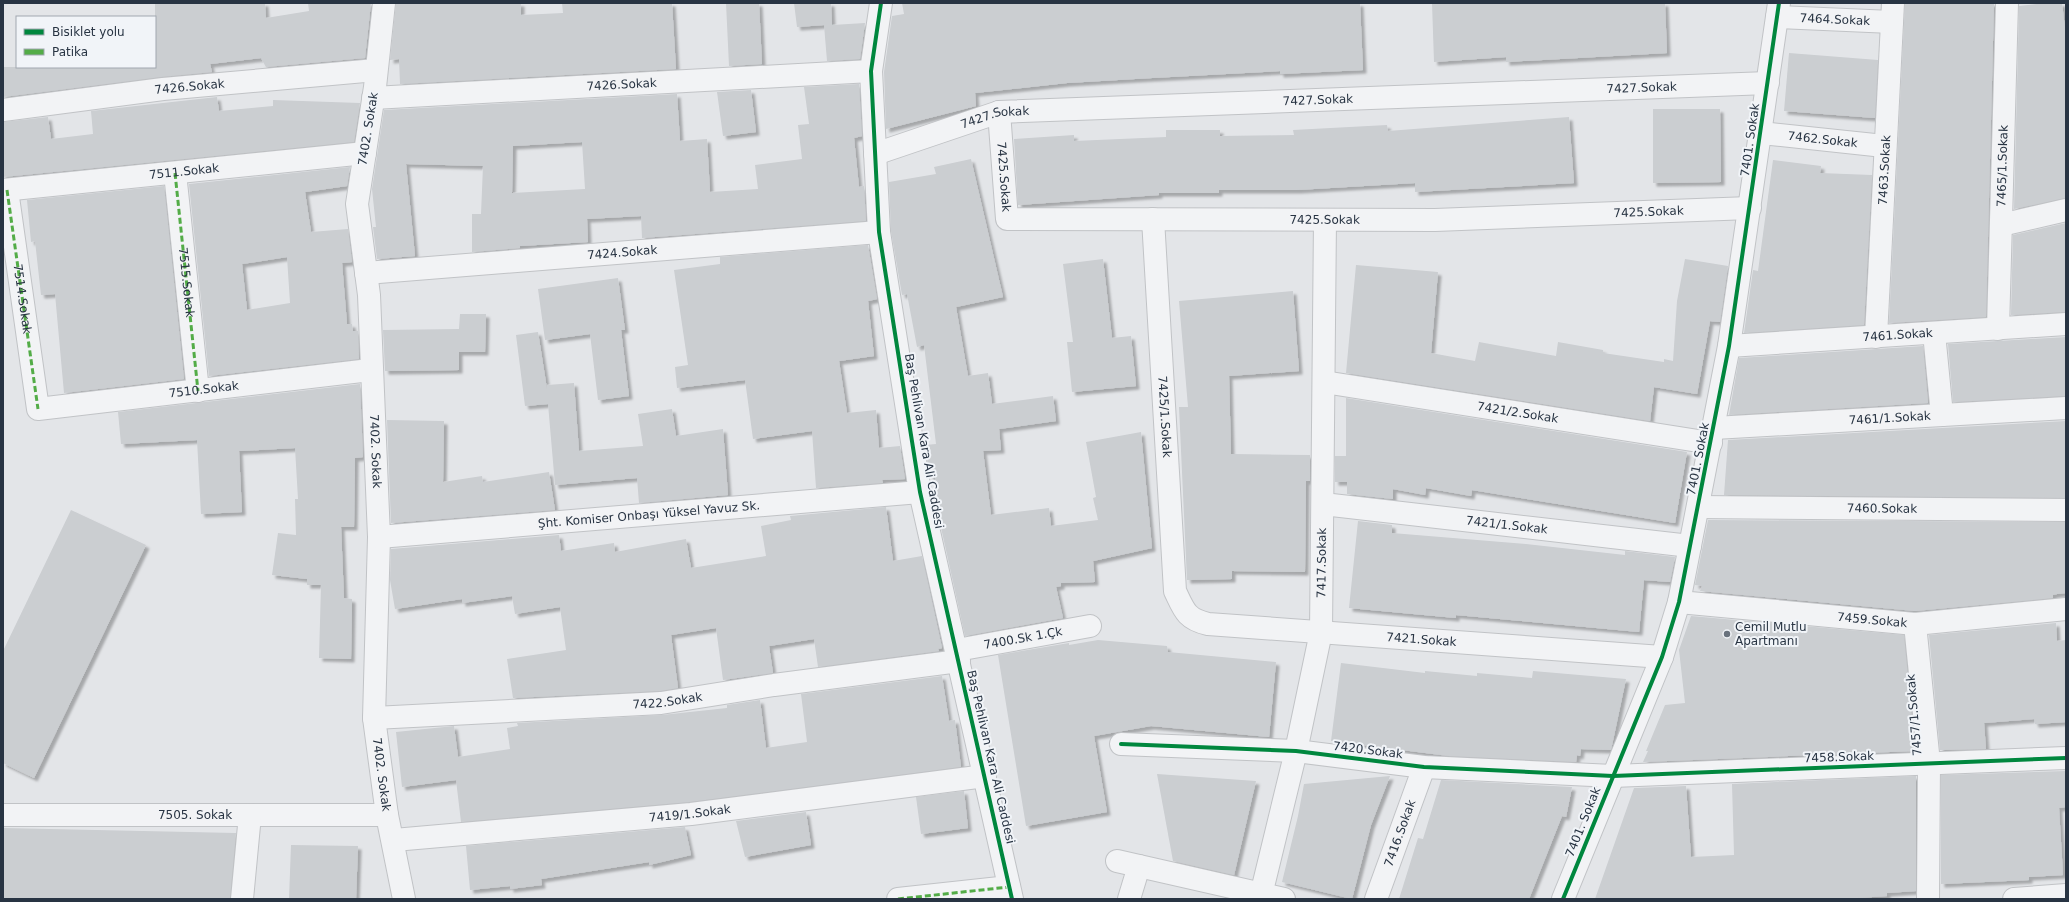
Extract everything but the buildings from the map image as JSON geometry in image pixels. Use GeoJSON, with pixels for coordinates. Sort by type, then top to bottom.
{"type":"FeatureCollection","features":[{"type":"Feature","properties":{"kind":"street","name":"7402. Sokak"},"geometry":{"type":"LineString","coordinates":[[384,3],[373,98],[357,204],[369,295],[370,370],[379,538],[374,718],[387,815],[394,840],[404,899]]}},
{"type":"Feature","properties":{"kind":"street","name":"Baş Pehlivan Kara Ali Caddesi"},"geometry":{"type":"LineString","coordinates":[[881,3],[871,71],[879,232],[920,492],[985,776],[1010,893]]}},
{"type":"Feature","properties":{"kind":"street","name":"7465/1.Sokak"},"geometry":{"type":"LineString","coordinates":[[1998,329],[2007,3]]}},
{"type":"Feature","properties":{"kind":"street","name":"7464.Sokak"},"geometry":{"type":"LineString","coordinates":[[1778,10],[1893,12]]}},
{"type":"Feature","properties":{"kind":"street","name":"7401. Sokak"},"geometry":{"type":"LineString","coordinates":[[1563,899],[1662,657],[1679,602],[1713,435],[1729,346],[1778,10]]}},
{"type":"Feature","properties":{"kind":"street","name":"7463.Sokak"},"geometry":{"type":"LineString","coordinates":[[1876,337],[1884,146],[1893,12]]}},
{"type":"Feature","properties":{"kind":"street","name":"7426.Sokak"},"geometry":{"type":"LineString","coordinates":[[3,110],[163,89],[376,70]]}},
{"type":"Feature","properties":{"kind":"street","name":"7426.Sokak"},"geometry":{"type":"LineString","coordinates":[[373,98],[871,71]]}},
{"type":"Feature","properties":{"kind":"street","name":"7427.Sokak"},"geometry":{"type":"LineString","coordinates":[[875,154],[999,112],[1768,83]]}},
{"type":"Feature","properties":{"kind":"street","name":"7425.Sokak"},"geometry":{"type":"LineString","coordinates":[[999,112],[1007,219],[1435,220],[1750,208]]}},
{"type":"Feature","properties":{"kind":"street","name":"7462.Sokak"},"geometry":{"type":"LineString","coordinates":[[1761,133],[1884,146]]}},
{"type":"Feature","properties":{"kind":"street","name":"7511.Sokak"},"geometry":{"type":"LineString","coordinates":[[5,190],[364,153]]}},
{"type":"Feature","properties":{"kind":"street","name":"7515.Sokak"},"geometry":{"type":"LineString","coordinates":[[175,173],[198,391]]}},
{"type":"Feature","properties":{"kind":"street","name":"7514.Sokak"},"geometry":{"type":"LineString","coordinates":[[5,190],[38,409]]}},
{"type":"Feature","properties":{"kind":"street"},"geometry":{"type":"LineString","coordinates":[[2001,225],[2066,210]]}},
{"type":"Feature","properties":{"kind":"street","name":"7425/1.Sokak"},"geometry":{"type":"LineString","coordinates":[[1153,219],[1175,592],[1184,612]]}},
{"type":"Feature","properties":{"kind":"street","name":"7417.Sokak"},"geometry":{"type":"LineString","coordinates":[[1261,897],[1296,751],[1321,632],[1325,220]]}},
{"type":"Feature","properties":{"kind":"street","name":"7424.Sokak"},"geometry":{"type":"LineString","coordinates":[[366,273],[879,232]]}},
{"type":"Feature","properties":{"kind":"street","name":"7461.Sokak"},"geometry":{"type":"LineString","coordinates":[[1729,346],[2066,324]]}},
{"type":"Feature","properties":{"kind":"street"},"geometry":{"type":"LineString","coordinates":[[1934,333],[1942,415]]}},
{"type":"Feature","properties":{"kind":"street","name":"7510.Sokak"},"geometry":{"type":"LineString","coordinates":[[38,409],[370,370]]}},
{"type":"Feature","properties":{"kind":"street","name":"7421/2.Sokak"},"geometry":{"type":"LineString","coordinates":[[1324,382],[1713,435]]}},
{"type":"Feature","properties":{"kind":"street","name":"7461/1.Sokak"},"geometry":{"type":"LineString","coordinates":[[1713,435],[1942,415],[2066,408]]}},
{"type":"Feature","properties":{"kind":"street","name":"Şht. Komiser Onbaşı Yüksel Yavuz Sk."},"geometry":{"type":"LineString","coordinates":[[379,538],[920,492]]}},
{"type":"Feature","properties":{"kind":"street","name":"7421/1.Sokak"},"geometry":{"type":"LineString","coordinates":[[1323,504],[1690,546]]}},
{"type":"Feature","properties":{"kind":"street","name":"7460.Sokak"},"geometry":{"type":"LineString","coordinates":[[1698,507],[2066,510]]}},
{"type":"Feature","properties":{"kind":"street","name":"7459.Sokak"},"geometry":{"type":"LineString","coordinates":[[1679,602],[1915,624],[2066,609]]}},
{"type":"Feature","properties":{"kind":"street","name":"7421.Sokak"},"geometry":{"type":"LineString","coordinates":[[1184,612],[1198,622],[1208,624],[1662,657]]}},
{"type":"Feature","properties":{"kind":"street","name":"7457/1.Sokak"},"geometry":{"type":"LineString","coordinates":[[1915,624],[1928,763],[1928,899]]}},
{"type":"Feature","properties":{"kind":"street","name":"7400.Sk 1.Çk"},"geometry":{"type":"LineString","coordinates":[[958,656],[1090,626]]}},
{"type":"Feature","properties":{"kind":"street","name":"7422.Sokak"},"geometry":{"type":"LineString","coordinates":[[374,718],[662,703],[958,656]]}},
{"type":"Feature","properties":{"kind":"street","name":"7420.Sokak"},"geometry":{"type":"LineString","coordinates":[[1121,744],[1296,751],[1424,767],[1613,776]]}},
{"type":"Feature","properties":{"kind":"street","name":"7458.Sokak"},"geometry":{"type":"LineString","coordinates":[[1613,776],[2066,758]]}},
{"type":"Feature","properties":{"kind":"street","name":"7416.Sokak"},"geometry":{"type":"LineString","coordinates":[[1376,899],[1424,767]]}},
{"type":"Feature","properties":{"kind":"street","name":"7419/1.Sokak"},"geometry":{"type":"LineString","coordinates":[[394,840],[691,814],[985,776]]}},
{"type":"Feature","properties":{"kind":"street","name":"7505. Sokak"},"geometry":{"type":"LineString","coordinates":[[3,815],[387,815]]}},
{"type":"Feature","properties":{"kind":"street"},"geometry":{"type":"LineString","coordinates":[[242,899],[250,816]]}},
{"type":"Feature","properties":{"kind":"street"},"geometry":{"type":"LineString","coordinates":[[1117,861],[1261,897],[1284,899]]}},
{"type":"Feature","properties":{"kind":"street"},"geometry":{"type":"LineString","coordinates":[[1129,899],[1139,866]]}},
{"type":"Feature","properties":{"kind":"street"},"geometry":{"type":"LineString","coordinates":[[898,899],[1010,893]]}},
{"type":"Feature","properties":{"kind":"street"},"geometry":{"type":"LineString","coordinates":[[2014,899],[2066,896]]}},
{"type":"Feature","properties":{"kind":"marked path"},"geometry":{"type":"LineString","coordinates":[[175,173],[198,391]]}},
{"type":"Feature","properties":{"kind":"marked path"},"geometry":{"type":"LineString","coordinates":[[7,190],[38,409]]}},
{"type":"Feature","properties":{"kind":"marked path"},"geometry":{"type":"LineString","coordinates":[[898,899],[1009,887]]}},
{"type":"Feature","properties":{"kind":"cycle path"},"geometry":{"type":"LineString","coordinates":[[881,3],[871,71],[879,232],[920,492],[1012,899]]}},
{"type":"Feature","properties":{"kind":"cycle path"},"geometry":{"type":"LineString","coordinates":[[1563,899],[1662,657],[1679,602],[1729,346],[1779,3]]}},
{"type":"Feature","properties":{"kind":"cycle path"},"geometry":{"type":"LineString","coordinates":[[1121,744],[1296,751],[1424,767],[1613,776],[2066,758]]}},
{"type":"Feature","properties":{"kind":"place","name":"Cemil Mutlu Apartmanı"},"geometry":{"type":"Point","coordinates":[1727,634]}}]}
